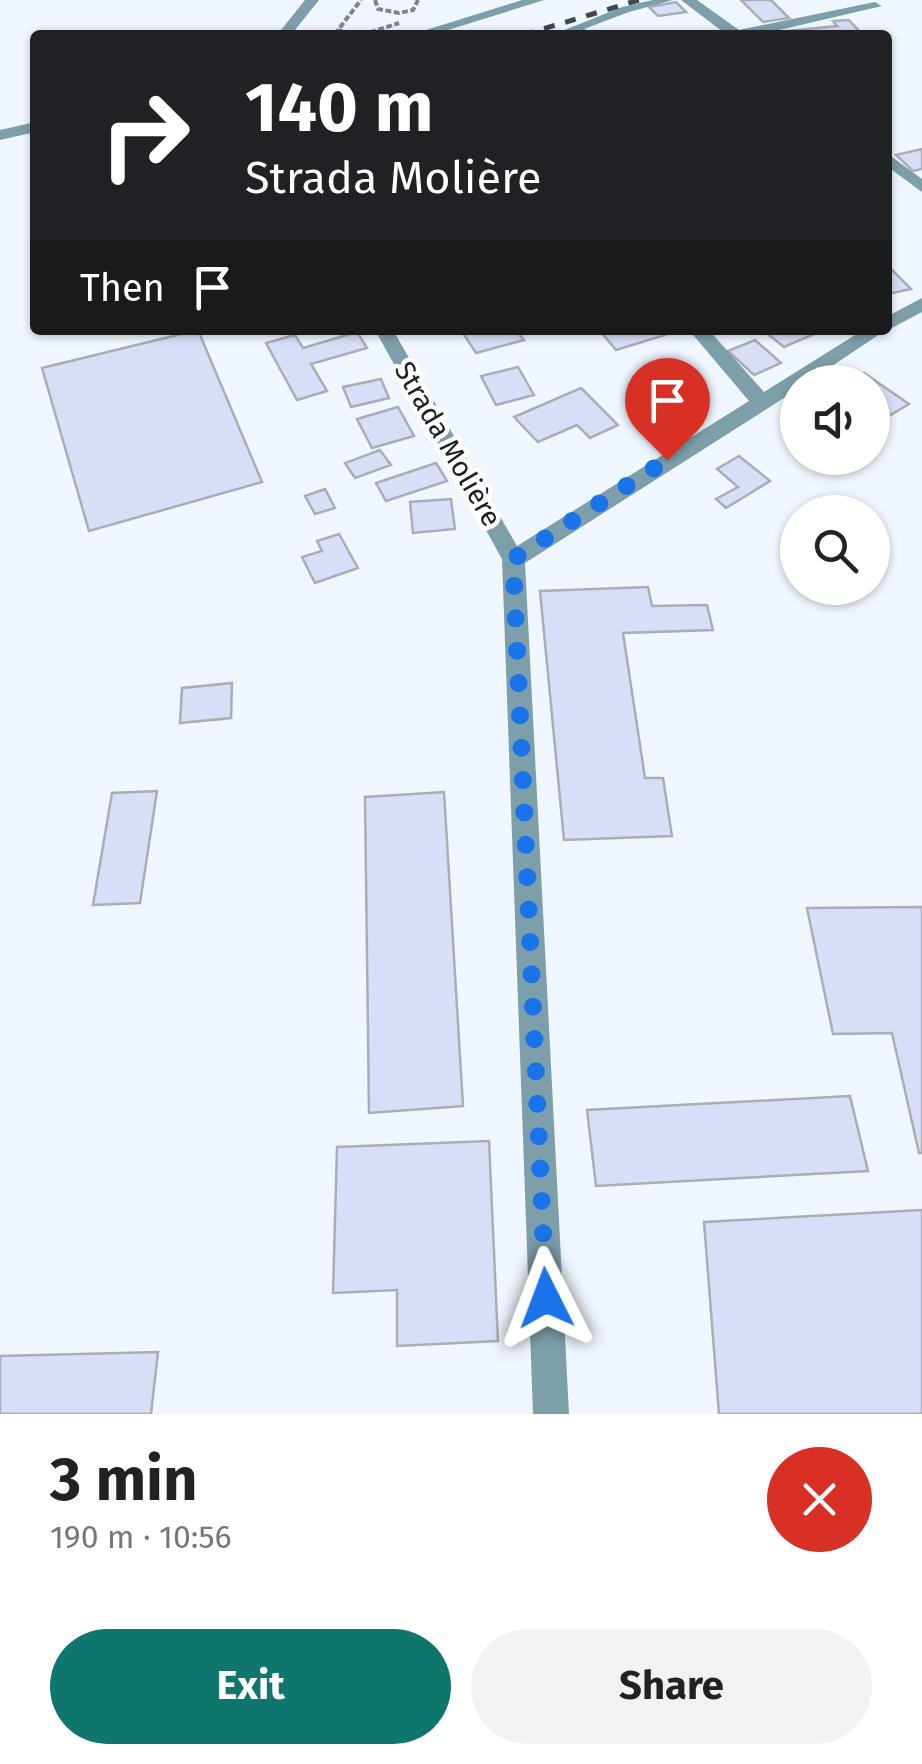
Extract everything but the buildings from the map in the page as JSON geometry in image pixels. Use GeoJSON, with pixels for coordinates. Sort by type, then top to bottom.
{"type":"FeatureCollection","features":[{"type":"Feature","properties":{"kind":"street"},"geometry":{"type":"LineString","coordinates":[[288,30],[312,0]]}},
{"type":"Feature","properties":{"kind":"street"},"geometry":{"type":"LineString","coordinates":[[435,30],[537,0]]}},
{"type":"Feature","properties":{"kind":"street"},"geometry":{"type":"LineString","coordinates":[[688,0],[730,30]]}},
{"type":"Feature","properties":{"kind":"street"},"geometry":{"type":"LineString","coordinates":[[761,30],[875,6]]}},
{"type":"Feature","properties":{"kind":"street"},"geometry":{"type":"LineString","coordinates":[[0,134],[30,128]]}},
{"type":"Feature","properties":{"kind":"street"},"geometry":{"type":"LineString","coordinates":[[892,162],[922,187]]}},
{"type":"Feature","properties":{"kind":"street","name":"Strada Molière"},"geometry":{"type":"LineString","coordinates":[[892,321],[922,304]]}},
{"type":"Feature","properties":{"kind":"street","name":"Strada Molière"},"geometry":{"type":"LineString","coordinates":[[387,335],[513,559],[551,1414]]}},
{"type":"Feature","properties":{"kind":"street"},"geometry":{"type":"LineString","coordinates":[[702,335],[760,401]]}},
{"type":"Feature","properties":{"kind":"street","name":"Strada Molière"},"geometry":{"type":"LineString","coordinates":[[513,559],[868,335]]}},
{"type":"Feature","properties":{"kind":"lane"},"geometry":{"type":"LineString","coordinates":[[586,30],[626,9],[668,0]]}},
{"type":"Feature","properties":{"kind":"path"},"geometry":{"type":"LineString","coordinates":[[338,30],[361,0]]}},
{"type":"Feature","properties":{"kind":"path"},"geometry":{"type":"LineString","coordinates":[[375,0],[378,9],[398,13],[413,10],[418,0]]}},
{"type":"Feature","properties":{"kind":"railway"},"geometry":{"type":"LineString","coordinates":[[540,30],[639,0]]}},
{"type":"Feature","properties":{"kind":"route"},"geometry":{"type":"LineString","coordinates":[[546,1298],[513,559],[667,460]]}}]}
